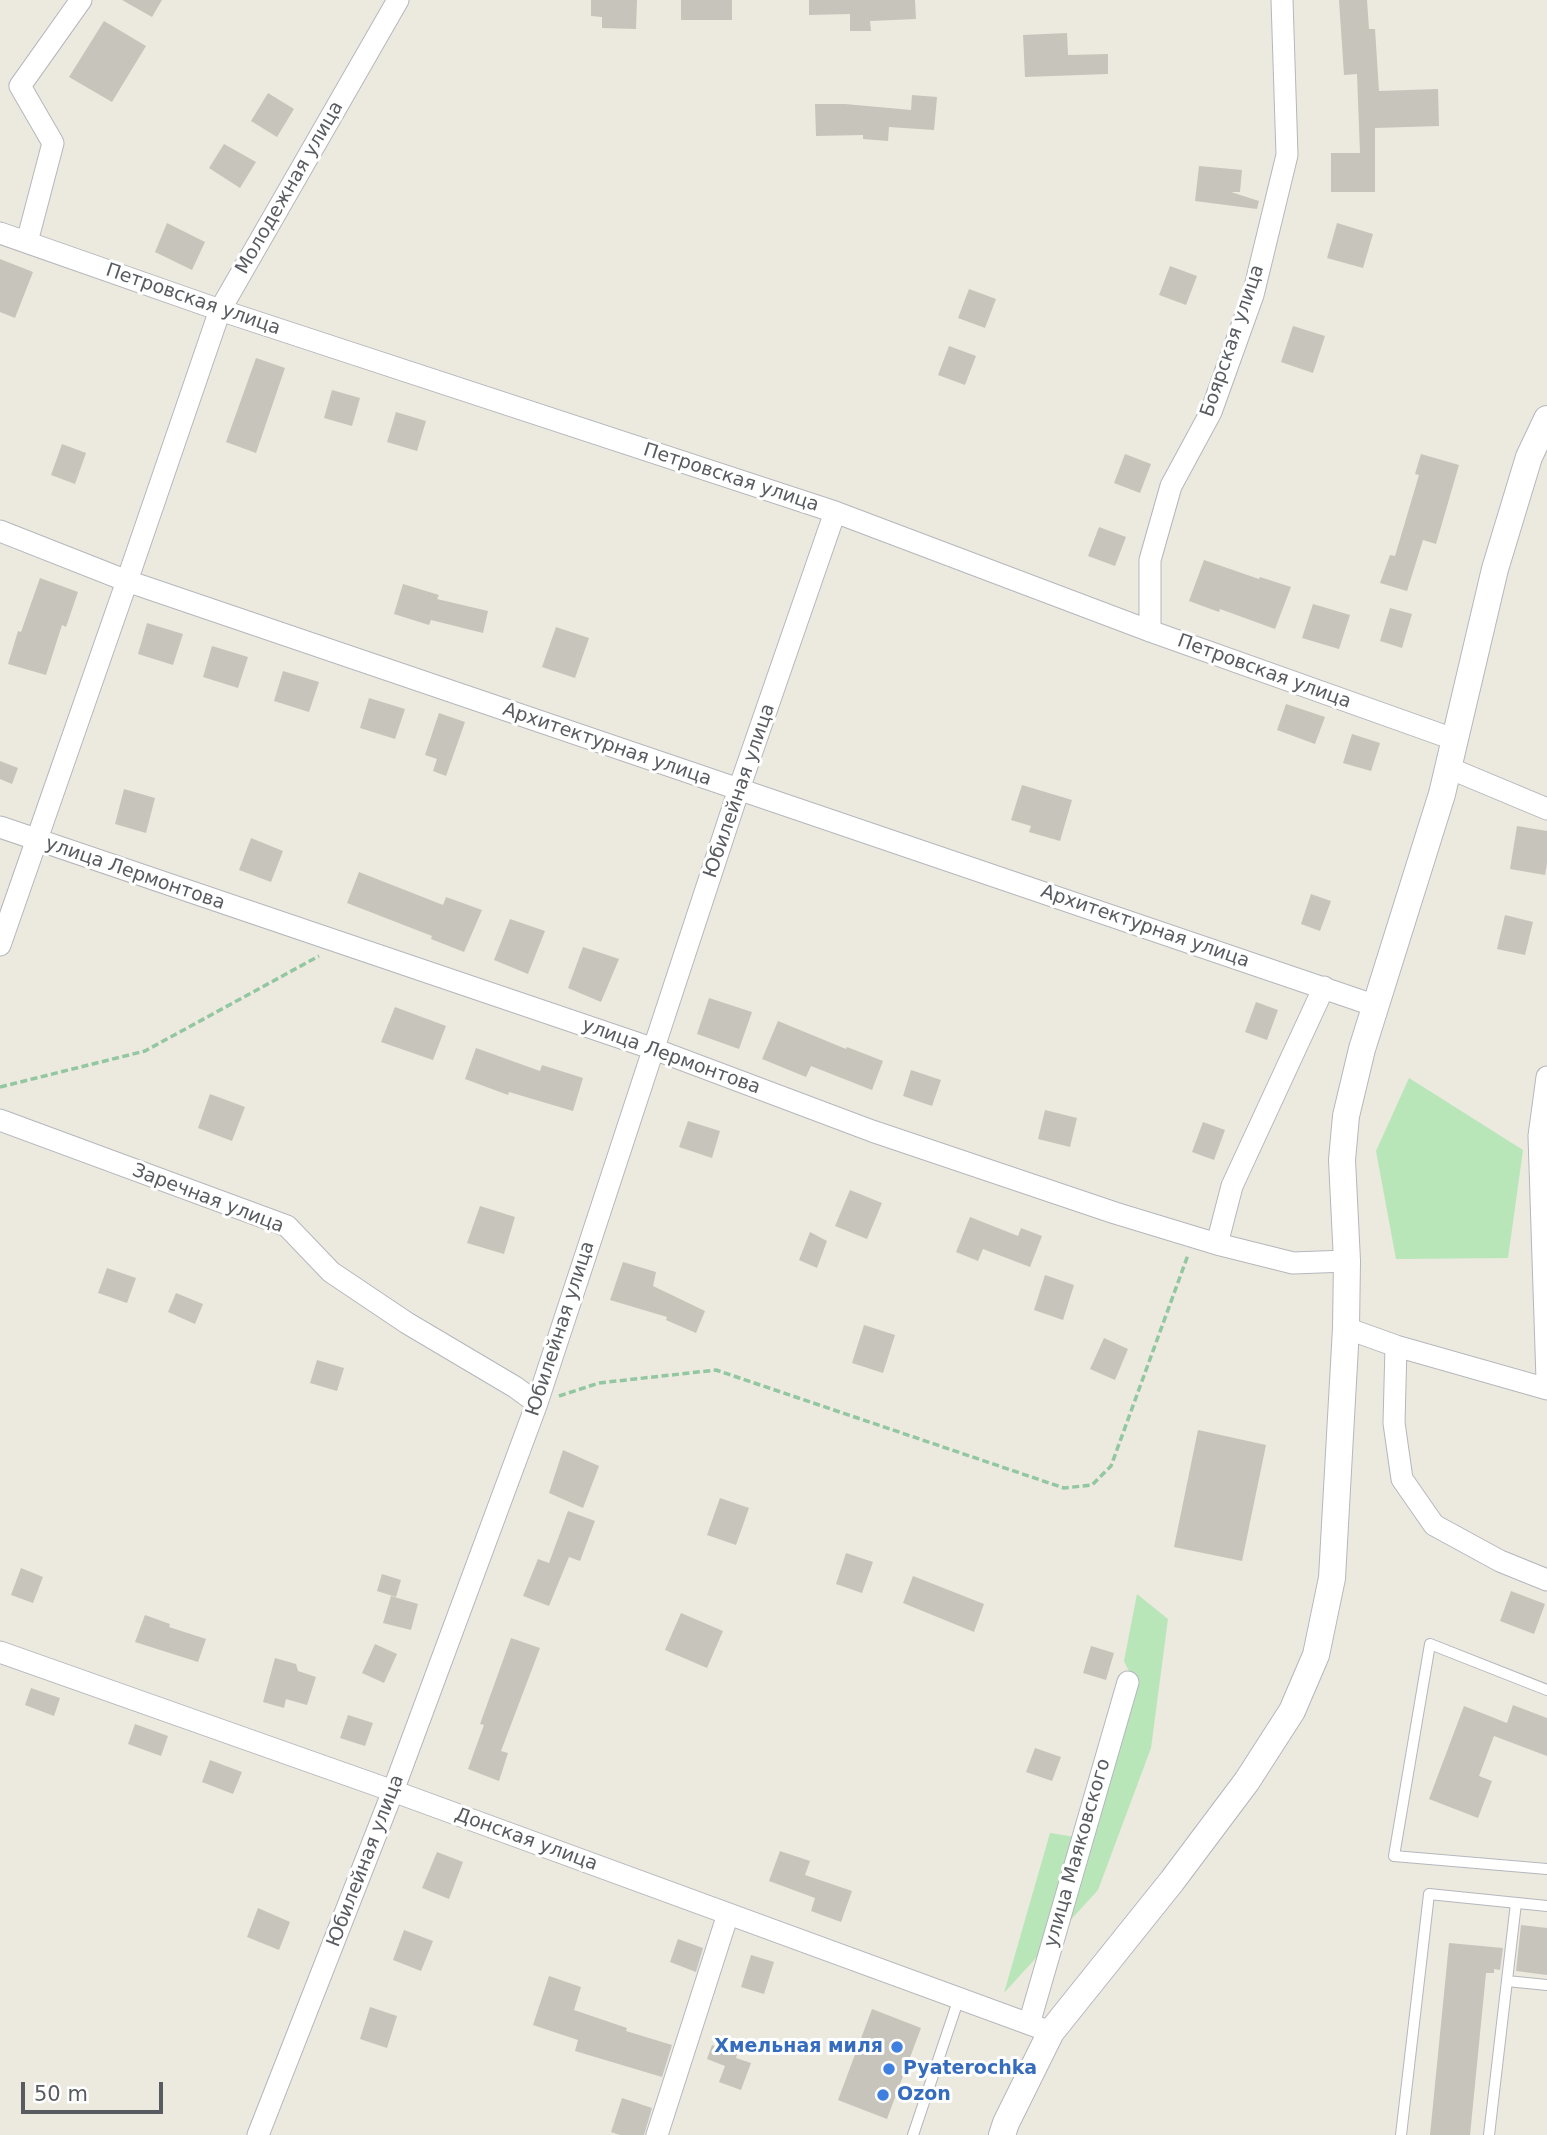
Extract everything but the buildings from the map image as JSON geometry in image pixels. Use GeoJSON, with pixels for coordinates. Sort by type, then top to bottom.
{"type":"FeatureCollection","features":[{"type":"Feature","properties":{"kind":"street"},"geometry":{"type":"LineString","coordinates":[[27,242],[54,143],[20,86],[80,0]]}},
{"type":"Feature","properties":{"kind":"street","name":"Молодежная улица"},"geometry":{"type":"LineString","coordinates":[[0,945],[220,310],[398,0]]}},
{"type":"Feature","properties":{"kind":"street","name":"Боярская улица"},"geometry":{"type":"LineString","coordinates":[[1150,631],[1150,560],[1171,486],[1211,412],[1253,295],[1287,155],[1282,0]]}},
{"type":"Feature","properties":{"kind":"street","name":"Петровская улица"},"geometry":{"type":"LineString","coordinates":[[0,233],[220,310],[835,512],[1150,631],[1457,740]]}},
{"type":"Feature","properties":{"kind":"street"},"geometry":{"type":"LineString","coordinates":[[1002,2135],[1040,2028],[1172,1881],[1247,1781],[1292,1711],[1316,1655],[1332,1578],[1346,1328],[1347,1262],[1342,1160],[1346,1115],[1362,1049],[1457,740],[1496,569],[1529,457],[1547,419]]}},
{"type":"Feature","properties":{"kind":"street","name":"Юбилейная улица"},"geometry":{"type":"LineString","coordinates":[[258,2135],[393,1791],[537,1403],[739,789],[835,512]]}},
{"type":"Feature","properties":{"kind":"street","name":"Архитектурная улица"},"geometry":{"type":"LineString","coordinates":[[0,531],[127,581],[1376,1006]]}},
{"type":"Feature","properties":{"kind":"street"},"geometry":{"type":"LineString","coordinates":[[1449,768],[1547,809]]}},
{"type":"Feature","properties":{"kind":"street","name":"улица Лермонтова"},"geometry":{"type":"LineString","coordinates":[[0,827],[654,1049],[872,1131],[1102,1209],[1217,1244],[1293,1263],[1347,1262]]}},
{"type":"Feature","properties":{"kind":"street"},"geometry":{"type":"LineString","coordinates":[[1217,1244],[1232,1186],[1324,987]]}},
{"type":"Feature","properties":{"kind":"street"},"geometry":{"type":"LineString","coordinates":[[1547,1077],[1539,1136],[1547,1380]]}},
{"type":"Feature","properties":{"kind":"street","name":"Заречная улица"},"geometry":{"type":"LineString","coordinates":[[0,1120],[287,1226],[331,1272],[408,1324],[515,1387],[537,1403]]}},
{"type":"Feature","properties":{"kind":"street"},"geometry":{"type":"LineString","coordinates":[[1346,1328],[1396,1346],[1547,1390]]}},
{"type":"Feature","properties":{"kind":"street"},"geometry":{"type":"LineString","coordinates":[[1396,1346],[1394,1423],[1402,1479],[1434,1525],[1500,1561],[1547,1580]]}},
{"type":"Feature","properties":{"kind":"street","name":"Донская улица"},"geometry":{"type":"LineString","coordinates":[[0,1652],[393,1791],[1040,2028]]}},
{"type":"Feature","properties":{"kind":"street","name":"улица Маяковского"},"geometry":{"type":"LineString","coordinates":[[1040,2028],[1128,1682]]}},
{"type":"Feature","properties":{"kind":"street"},"geometry":{"type":"LineString","coordinates":[[657,2135],[728,1914]]}},
{"type":"Feature","properties":{"kind":"lane"},"geometry":{"type":"LineString","coordinates":[[1547,1690],[1430,1644],[1394,1856],[1547,1869]]}},
{"type":"Feature","properties":{"kind":"lane"},"geometry":{"type":"LineString","coordinates":[[1401,2135],[1429,1894],[1547,1906]]}},
{"type":"Feature","properties":{"kind":"lane"},"geometry":{"type":"LineString","coordinates":[[1489,2135],[1517,1903]]}},
{"type":"Feature","properties":{"kind":"lane"},"geometry":{"type":"LineString","coordinates":[[1507,1981],[1547,1985]]}},
{"type":"Feature","properties":{"kind":"lane"},"geometry":{"type":"LineString","coordinates":[[913,2135],[959,1998]]}},
{"type":"Feature","properties":{"kind":"path"},"geometry":{"type":"LineString","coordinates":[[0,1087],[145,1051],[343,944]]}},
{"type":"Feature","properties":{"kind":"path"},"geometry":{"type":"LineString","coordinates":[[537,1403],[599,1384],[716,1370],[1064,1488],[1091,1485],[1111,1466],[1195,1237]]}},
{"type":"Feature","properties":{"kind":"green space"},"geometry":{"type":"Polygon","coordinates":[[[1409,1078],[1523,1150],[1508,1258],[1396,1259],[1376,1151],[1409,1078]]]}},
{"type":"Feature","properties":{"kind":"green space"},"geometry":{"type":"Polygon","coordinates":[[[1137,1594],[1168,1619],[1151,1748],[1098,1890],[1004,1993],[1050,1833],[1088,1839],[1134,1681],[1124,1661],[1137,1594]]]}},
{"type":"Feature","properties":{"kind":"place","name":"Хмельная миля"},"geometry":{"type":"Point","coordinates":[897,2047]}},
{"type":"Feature","properties":{"kind":"place","name":"Pyaterochka"},"geometry":{"type":"Point","coordinates":[889,2069]}},
{"type":"Feature","properties":{"kind":"place","name":"Ozon"},"geometry":{"type":"Point","coordinates":[883,2095]}}]}
